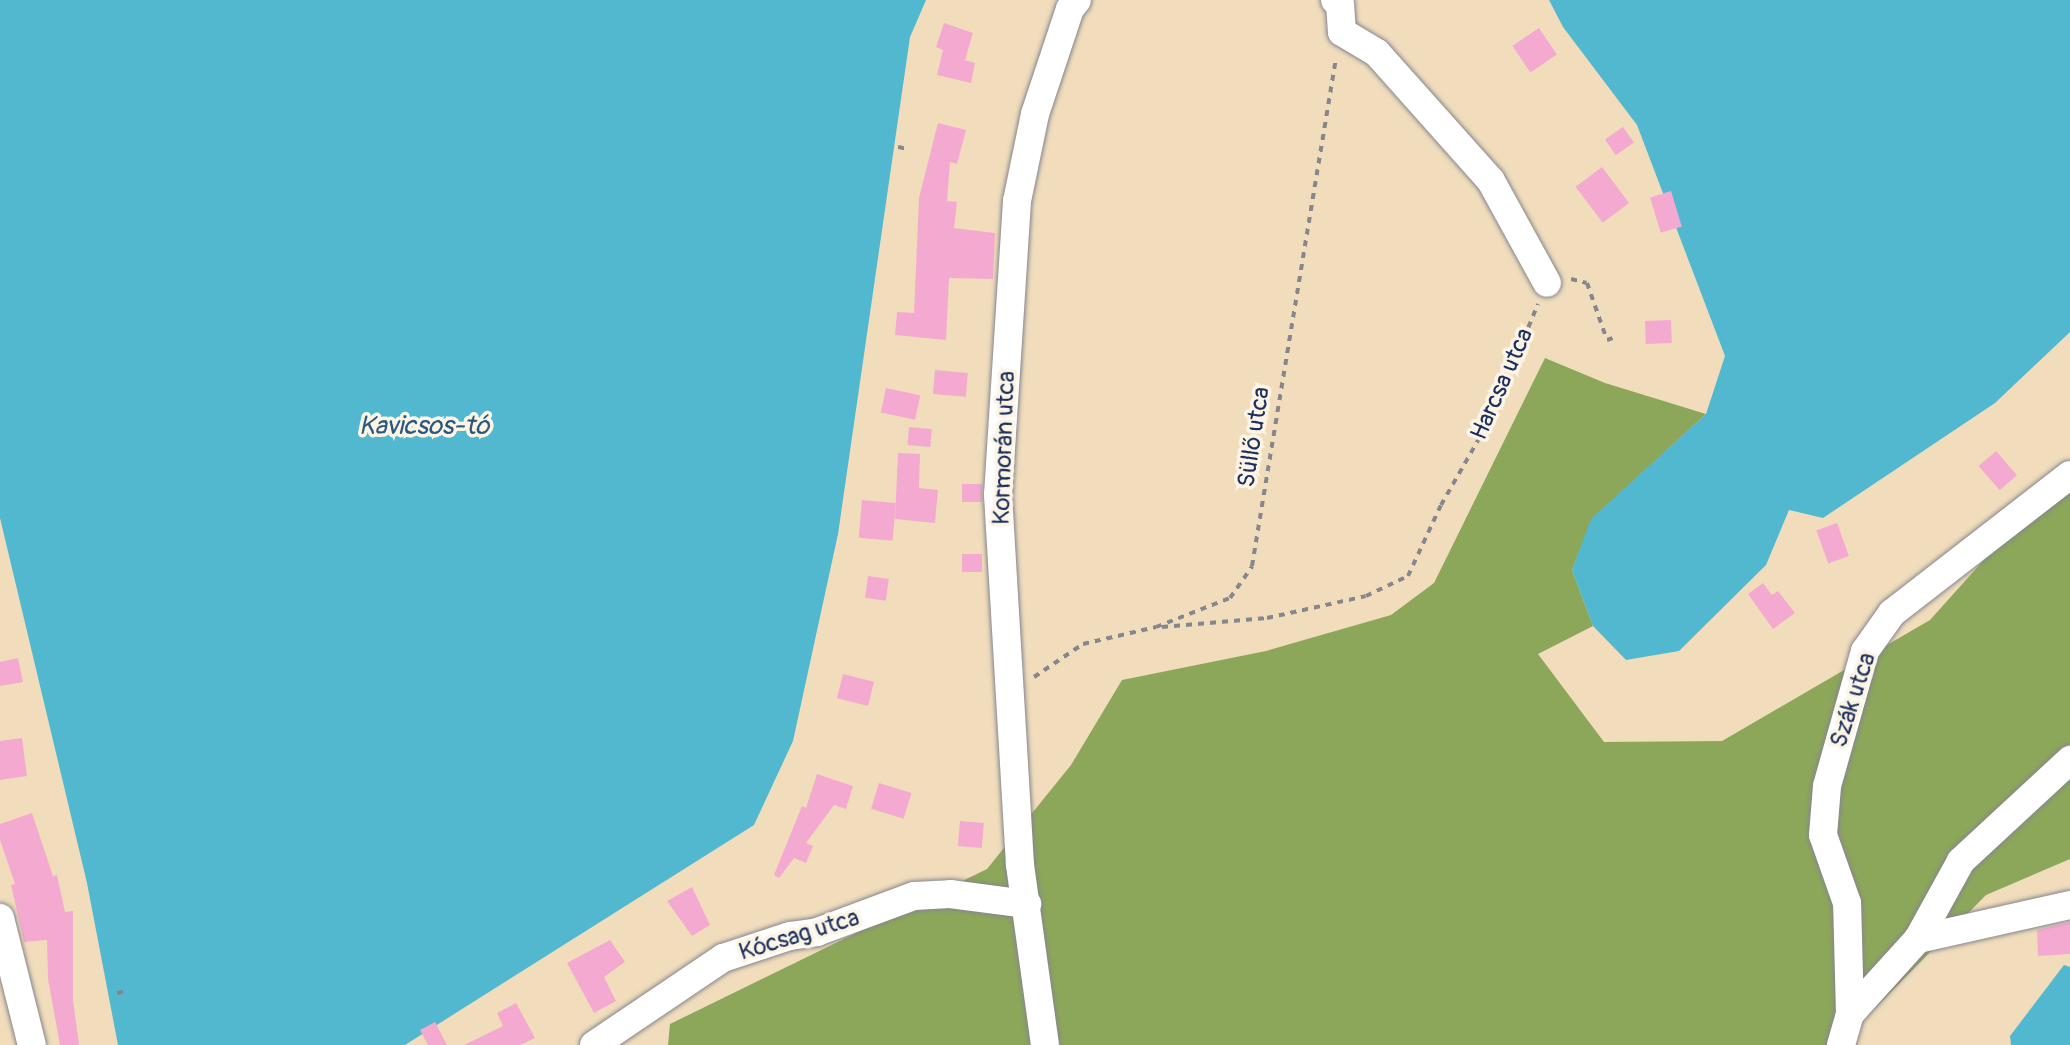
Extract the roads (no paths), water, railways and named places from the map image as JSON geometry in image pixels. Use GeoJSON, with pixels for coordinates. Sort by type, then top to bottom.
{"type":"FeatureCollection","features":[{"type":"Feature","properties":{"kind":"street","name":"Kormorán utca"},"geometry":{"type":"LineString","coordinates":[[1045,1045],[1020,865],[998,495],[1017,201],[1035,114],[1070,9],[1077,0]]}},
{"type":"Feature","properties":{"kind":"street"},"geometry":{"type":"LineString","coordinates":[[1335,0],[1340,4],[1342,32],[1377,53],[1491,181],[1547,283]]}},
{"type":"Feature","properties":{"kind":"street","name":"Szák utca"},"geometry":{"type":"LineString","coordinates":[[1841,1045],[1850,1014],[1847,903],[1823,835],[1827,786],[1865,651],[1892,613],[2070,475]]}},
{"type":"Feature","properties":{"kind":"street","name":"Szák utca"},"geometry":{"type":"LineString","coordinates":[[1850,1014],[1918,939],[1961,861],[2070,760]]}},
{"type":"Feature","properties":{"kind":"street","name":"Kócsag utca"},"geometry":{"type":"LineString","coordinates":[[594,1045],[723,958],[790,936],[817,932],[914,896],[950,894],[1027,904]]}},
{"type":"Feature","properties":{"kind":"street"},"geometry":{"type":"LineString","coordinates":[[1918,939],[2070,905]]}},
{"type":"Feature","properties":{"kind":"street"},"geometry":{"type":"LineString","coordinates":[[0,918],[6,977],[32,1045]]}},
{"type":"Feature","properties":{"kind":"water","name":"Kavicsos-tó"},"geometry":{"type":"Polygon","coordinates":[[[0,0],[926,0],[910,37],[838,534],[793,741],[754,825],[405,1045],[118,1045],[87,883],[0,518],[0,0]]]}},
{"type":"Feature","properties":{"kind":"water"},"geometry":{"type":"Polygon","coordinates":[[[1549,0],[2070,0],[2070,332],[1995,403],[1823,518],[1789,510],[1766,565],[1679,651],[1626,660],[1593,626],[1572,570],[1591,519],[1706,414],[1725,356],[1637,125],[1563,27],[1549,0]]]}},
{"type":"Feature","properties":{"kind":"water"},"geometry":{"type":"Polygon","coordinates":[[[2064,965],[2070,967],[2070,1045],[2011,1045],[2010,1036],[2064,965]]]}}]}
